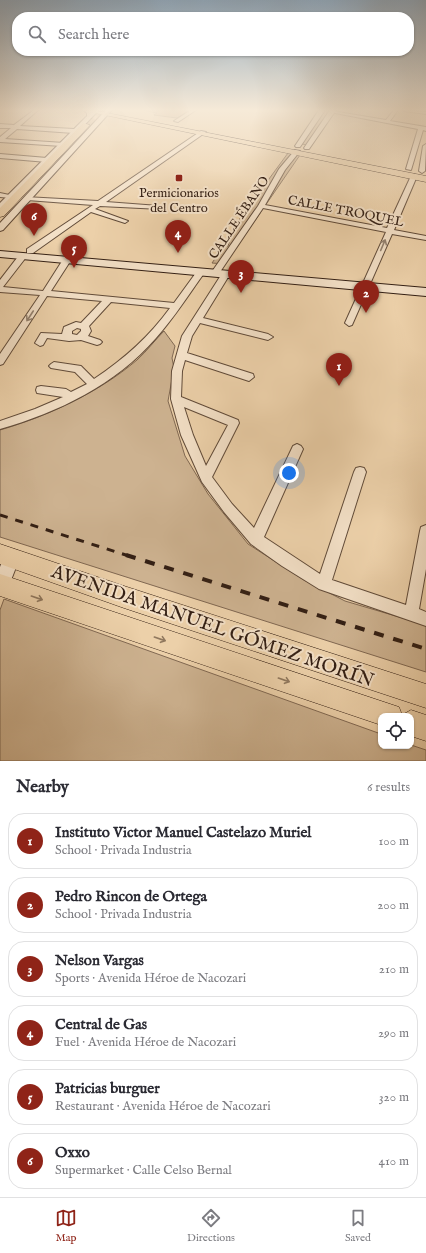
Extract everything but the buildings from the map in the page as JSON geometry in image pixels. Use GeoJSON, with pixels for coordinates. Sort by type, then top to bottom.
{"type":"FeatureCollection","features":[{"type":"Feature","properties":{"kind":"main road"},"geometry":{"type":"LineString","coordinates":[[0,214],[62,146]]}},
{"type":"Feature","properties":{"kind":"main road"},"geometry":{"type":"LineString","coordinates":[[0,221],[67,146]]}},
{"type":"Feature","properties":{"kind":"main road"},"geometry":{"type":"LineString","coordinates":[[269,146],[419,174]]}},
{"type":"Feature","properties":{"kind":"main road"},"geometry":{"type":"LineString","coordinates":[[274,146],[296,151],[307,148],[419,174]]}},
{"type":"Feature","properties":{"kind":"main road"},"geometry":{"type":"LineString","coordinates":[[0,249],[67,260],[201,272],[220,272]]}},
{"type":"Feature","properties":{"kind":"main road"},"geometry":{"type":"LineString","coordinates":[[0,254],[26,254],[366,284],[426,286]]}},
{"type":"Feature","properties":{"kind":"main road"},"geometry":{"type":"LineString","coordinates":[[366,284],[426,292]]}},
{"type":"Feature","properties":{"kind":"main road","name":"AVENIDA MANUEL GÓMEZ MORÍN"},"geometry":{"type":"LineString","coordinates":[[6,556],[124,597],[426,696]]}},
{"type":"Feature","properties":{"kind":"main road","name":"AVENIDA MANUEL GÓMEZ MORÍN"},"geometry":{"type":"LineString","coordinates":[[0,586],[381,713]]}},
{"type":"Feature","properties":{"kind":"main road"},"geometry":{"type":"LineString","coordinates":[[414,724],[426,728]]}},
{"type":"Feature","properties":{"kind":"street"},"geometry":{"type":"LineString","coordinates":[[0,208],[61,146]]}},
{"type":"Feature","properties":{"kind":"street"},"geometry":{"type":"LineString","coordinates":[[0,228],[76,146]]}},
{"type":"Feature","properties":{"kind":"street"},"geometry":{"type":"LineString","coordinates":[[0,285],[26,254],[183,146]]}},
{"type":"Feature","properties":{"kind":"street","name":"CALLE ÉBANO"},"geometry":{"type":"LineString","coordinates":[[299,146],[287,170],[280,174],[220,272],[187,336],[177,371],[176,399],[187,435],[206,478],[228,508],[256,539],[324,584],[426,619]]}},
{"type":"Feature","properties":{"kind":"street"},"geometry":{"type":"LineString","coordinates":[[419,174],[421,146]]}},
{"type":"Feature","properties":{"kind":"street"},"geometry":{"type":"LineString","coordinates":[[349,323],[389,231],[419,174],[426,146]]}},
{"type":"Feature","properties":{"kind":"street"},"geometry":{"type":"LineString","coordinates":[[0,156],[47,160]]}},
{"type":"Feature","properties":{"kind":"street"},"geometry":{"type":"LineString","coordinates":[[0,196],[11,196]]}},
{"type":"Feature","properties":{"kind":"street"},"geometry":{"type":"LineString","coordinates":[[27,198],[159,208]]}},
{"type":"Feature","properties":{"kind":"street","name":"CALLE TROQUEL"},"geometry":{"type":"LineString","coordinates":[[261,206],[426,238]]}},
{"type":"Feature","properties":{"kind":"street"},"geometry":{"type":"LineString","coordinates":[[90,210],[125,221]]}},
{"type":"Feature","properties":{"kind":"street"},"geometry":{"type":"LineString","coordinates":[[0,362],[67,260]]}},
{"type":"Feature","properties":{"kind":"street"},"geometry":{"type":"LineString","coordinates":[[0,425],[26,418],[108,376],[146,344],[201,272]]}},
{"type":"Feature","properties":{"kind":"street"},"geometry":{"type":"LineString","coordinates":[[0,289],[106,302],[176,306]]}},
{"type":"Feature","properties":{"kind":"street"},"geometry":{"type":"LineString","coordinates":[[84,326],[106,302]]}},
{"type":"Feature","properties":{"kind":"street"},"geometry":{"type":"LineString","coordinates":[[197,319],[268,337]]}},
{"type":"Feature","properties":{"kind":"street"},"geometry":{"type":"LineString","coordinates":[[69,338],[66,332],[69,327],[76,325],[84,326]]}},
{"type":"Feature","properties":{"kind":"street"},"geometry":{"type":"LineString","coordinates":[[82,337],[86,331],[84,326]]}},
{"type":"Feature","properties":{"kind":"street"},"geometry":{"type":"LineString","coordinates":[[40,343],[44,335],[69,338],[82,337],[97,342]]}},
{"type":"Feature","properties":{"kind":"street"},"geometry":{"type":"LineString","coordinates":[[181,355],[249,377]]}},
{"type":"Feature","properties":{"kind":"street"},"geometry":{"type":"LineString","coordinates":[[54,366],[78,368],[93,384]]}},
{"type":"Feature","properties":{"kind":"street"},"geometry":{"type":"LineString","coordinates":[[42,390],[66,393],[68,397]]}},
{"type":"Feature","properties":{"kind":"street"},"geometry":{"type":"LineString","coordinates":[[176,399],[234,423],[206,478]]}},
{"type":"Feature","properties":{"kind":"street"},"geometry":{"type":"LineString","coordinates":[[256,539],[297,449]]}},
{"type":"Feature","properties":{"kind":"street"},"geometry":{"type":"LineString","coordinates":[[324,584],[360,472]]}},
{"type":"Feature","properties":{"kind":"street"},"geometry":{"type":"LineString","coordinates":[[411,615],[426,531]]}},
{"type":"Feature","properties":{"kind":"street"},"geometry":{"type":"LineString","coordinates":[[0,586],[6,556]]}},
{"type":"Feature","properties":{"kind":"shaded area"},"geometry":{"type":"Polygon","coordinates":[[[288,153],[300,155],[225,264],[212,263],[224,246],[228,246],[232,234],[239,225],[236,224],[288,153]]]}},
{"type":"Feature","properties":{"kind":"shaded area"},"geometry":{"type":"Polygon","coordinates":[[[164,331],[175,346],[172,358],[174,368],[168,401],[185,456],[208,494],[248,544],[304,580],[345,601],[426,625],[426,672],[0,537],[0,430],[36,418],[72,402],[106,383],[137,360],[164,331]]]}},
{"type":"Feature","properties":{"kind":"shaded area"},"geometry":{"type":"Polygon","coordinates":[[[4,599],[378,733],[378,749],[414,749],[414,746],[426,750],[426,761],[0,761],[0,610],[4,599]]]}},
{"type":"Feature","properties":{"kind":"railway"},"geometry":{"type":"LineString","coordinates":[[0,515],[129,556]]}},
{"type":"Feature","properties":{"kind":"railway"},"geometry":{"type":"LineString","coordinates":[[126,555],[426,649]]}},
{"type":"Feature","properties":{"kind":"place","name":"Permicionarios del Centro"},"geometry":{"type":"Point","coordinates":[179,178]}},
{"type":"Feature","properties":{"kind":"place","name":"Oxxo"},"geometry":{"type":"Point","coordinates":[34,236]}},
{"type":"Feature","properties":{"kind":"place","name":"Central de Gas"},"geometry":{"type":"Point","coordinates":[178,253]}},
{"type":"Feature","properties":{"kind":"place","name":"Patricias burguer"},"geometry":{"type":"Point","coordinates":[74,268]}},
{"type":"Feature","properties":{"kind":"place","name":"Nelson Vargas"},"geometry":{"type":"Point","coordinates":[241,293]}},
{"type":"Feature","properties":{"kind":"place","name":"Pedro Rincon de Ortega"},"geometry":{"type":"Point","coordinates":[366,313]}},
{"type":"Feature","properties":{"kind":"place","name":"Instituto Victor Manuel Castelazo Muriel"},"geometry":{"type":"Point","coordinates":[339,386]}}]}
